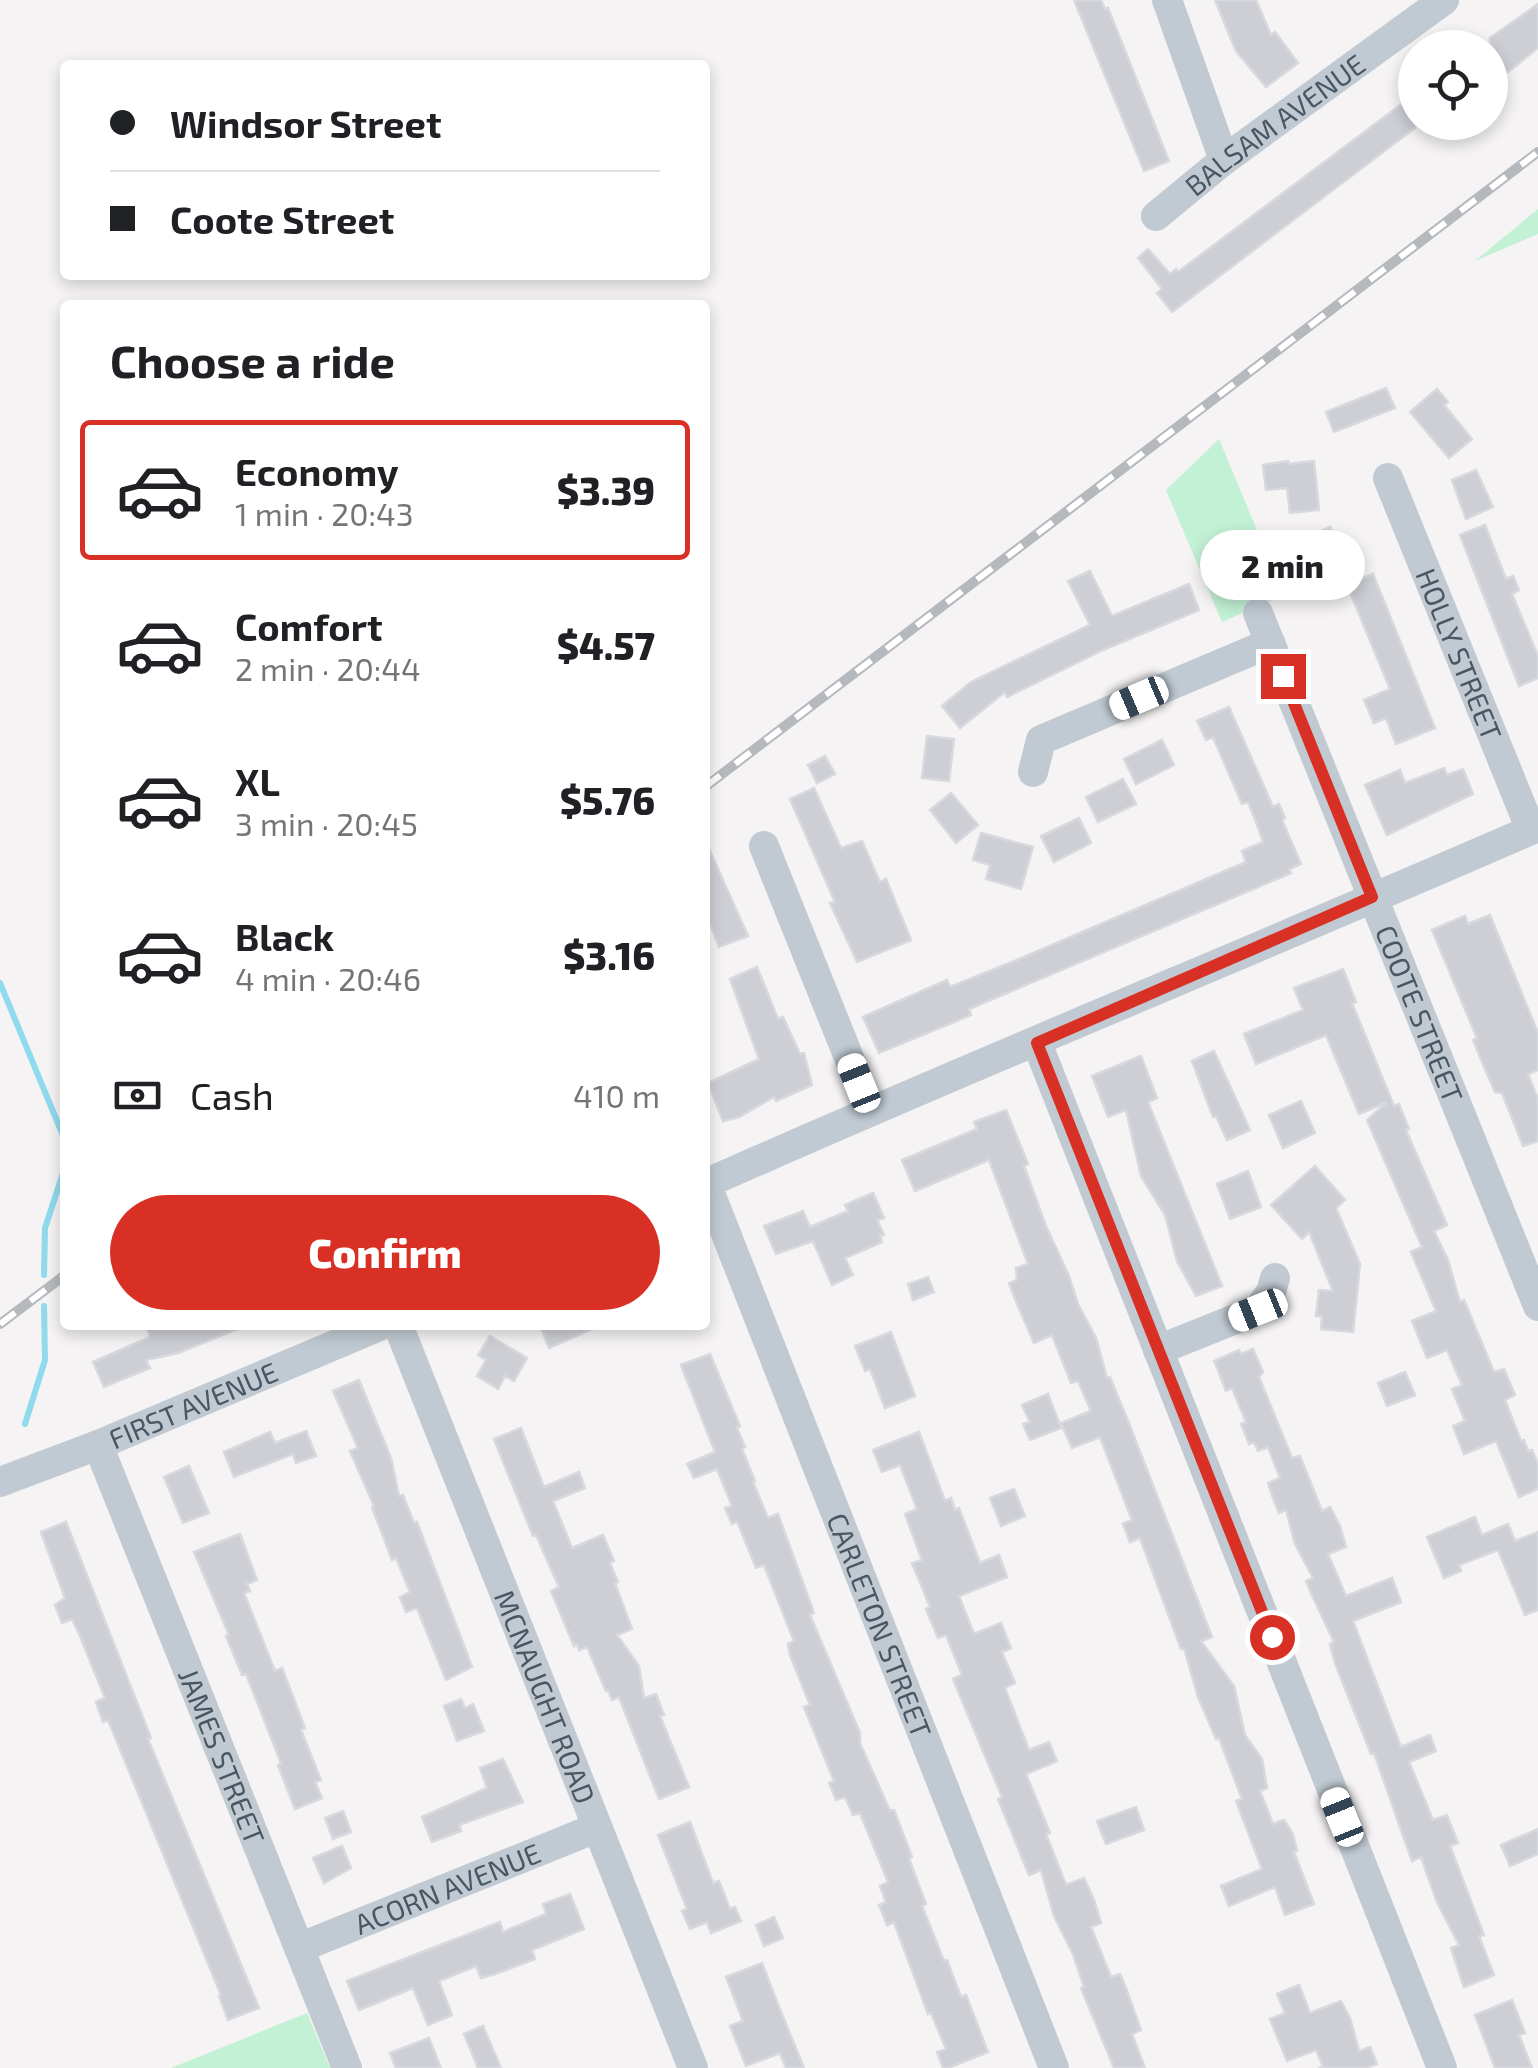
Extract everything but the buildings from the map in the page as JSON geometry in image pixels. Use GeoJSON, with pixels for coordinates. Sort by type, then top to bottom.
{"type":"FeatureCollection","features":[{"type":"Feature","properties":{"kind":"street"},"geometry":{"type":"LineString","coordinates":[[1167,0],[1224,160]]}},
{"type":"Feature","properties":{"kind":"street","name":"BALSAM AVENUE"},"geometry":{"type":"LineString","coordinates":[[1156,216],[1224,160],[1444,0]]}},
{"type":"Feature","properties":{"kind":"street","name":"HOLLY STREET"},"geometry":{"type":"LineString","coordinates":[[1388,478],[1534,829]]}},
{"type":"Feature","properties":{"kind":"street","name":"COOTE STREET"},"geometry":{"type":"LineString","coordinates":[[1258,613],[1538,1306]]}},
{"type":"Feature","properties":{"kind":"street"},"geometry":{"type":"LineString","coordinates":[[1033,772],[1041,740],[1270,643]]}},
{"type":"Feature","properties":{"kind":"street"},"geometry":{"type":"LineString","coordinates":[[710,1182],[870,1110],[1037,1043],[1534,829]]}},
{"type":"Feature","properties":{"kind":"street"},"geometry":{"type":"LineString","coordinates":[[764,846],[870,1110]]}},
{"type":"Feature","properties":{"kind":"street"},"geometry":{"type":"LineString","coordinates":[[1037,1043],[1442,2068]]}},
{"type":"Feature","properties":{"kind":"street","name":"CARLETON STREET"},"geometry":{"type":"LineString","coordinates":[[710,1194],[1054,2068]]}},
{"type":"Feature","properties":{"kind":"street"},"geometry":{"type":"LineString","coordinates":[[1158,1350],[1258,1310],[1271,1292],[1275,1278]]}},
{"type":"Feature","properties":{"kind":"street","name":"FIRST AVENUE"},"geometry":{"type":"LineString","coordinates":[[0,1482],[370,1330]]}},
{"type":"Feature","properties":{"kind":"street","name":"MCNAUGHT ROAD"},"geometry":{"type":"LineString","coordinates":[[400,1330],[693,2068]]}},
{"type":"Feature","properties":{"kind":"street","name":"JAMES STREET"},"geometry":{"type":"LineString","coordinates":[[98,1445],[347,2068]]}},
{"type":"Feature","properties":{"kind":"street","name":"ACORN AVENUE"},"geometry":{"type":"LineString","coordinates":[[299,1948],[596,1828]]}},
{"type":"Feature","properties":{"kind":"green space"},"geometry":{"type":"Polygon","coordinates":[[[1538,209],[1538,234],[1475,261],[1538,209]]]}},
{"type":"Feature","properties":{"kind":"green space"},"geometry":{"type":"Polygon","coordinates":[[[1219,439],[1284,595],[1222,622],[1166,490],[1219,439]]]}},
{"type":"Feature","properties":{"kind":"green space"},"geometry":{"type":"Polygon","coordinates":[[[307,2013],[330,2068],[171,2068],[307,2013]]]}},
{"type":"Feature","properties":{"kind":"waterway"},"geometry":{"type":"LineString","coordinates":[[0,983],[60,1128]]}},
{"type":"Feature","properties":{"kind":"waterway"},"geometry":{"type":"LineString","coordinates":[[44,1275],[45,1228],[60,1182]]}},
{"type":"Feature","properties":{"kind":"waterway"},"geometry":{"type":"LineString","coordinates":[[25,1424],[45,1360],[44,1306]]}},
{"type":"Feature","properties":{"kind":"railway"},"geometry":{"type":"LineString","coordinates":[[710,783],[1538,152]]}},
{"type":"Feature","properties":{"kind":"railway"},"geometry":{"type":"LineString","coordinates":[[0,1324],[60,1279]]}},
{"type":"Feature","properties":{"kind":"route"},"geometry":{"type":"LineString","coordinates":[[1272,1637],[1037,1043],[1372,897],[1283,676]]}}]}
